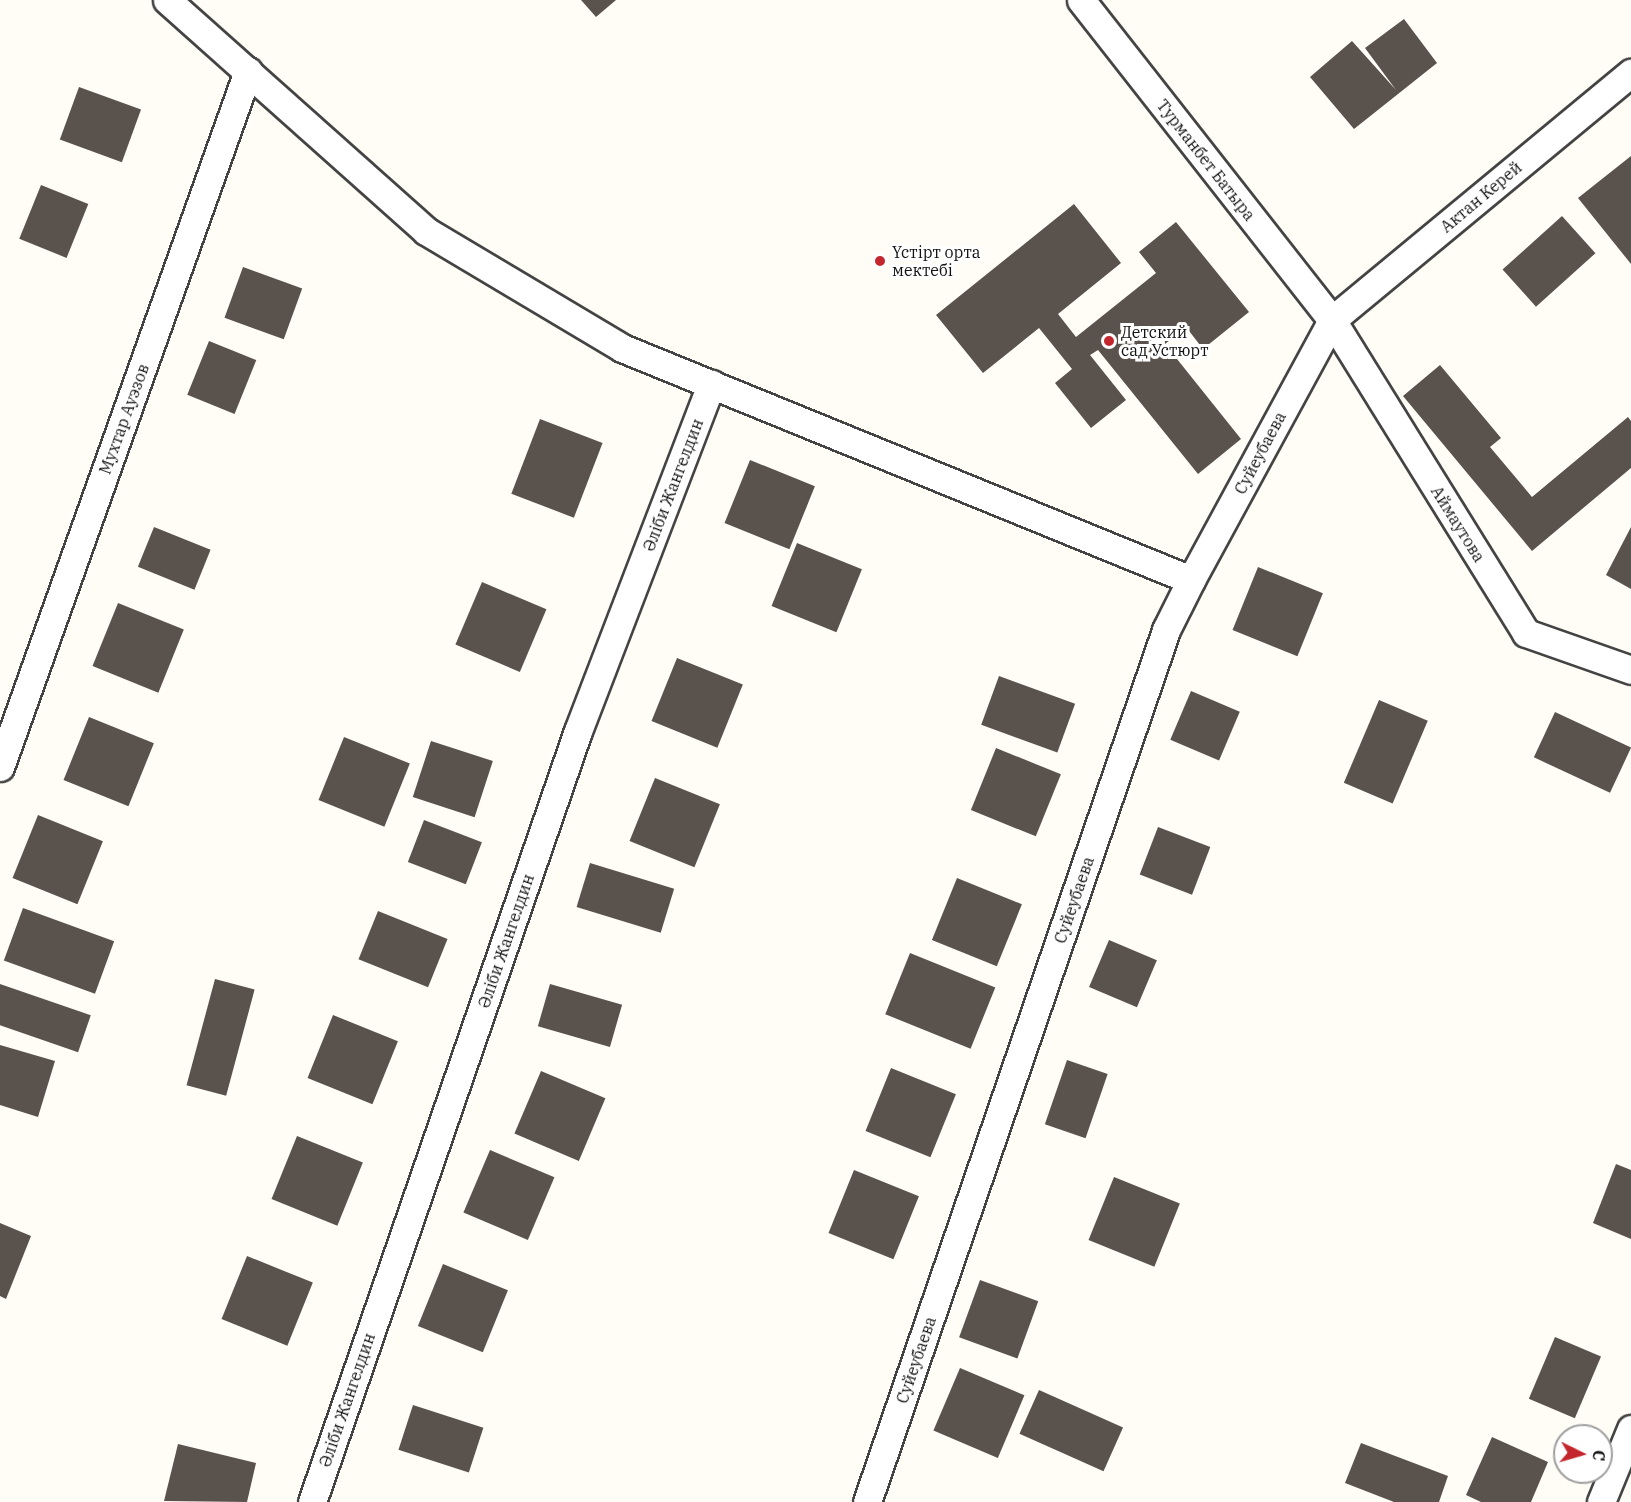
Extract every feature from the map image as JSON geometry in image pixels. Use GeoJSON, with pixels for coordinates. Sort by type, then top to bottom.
{"type":"FeatureCollection","features":[{"type":"Feature","properties":{"kind":"street"},"geometry":{"type":"LineString","coordinates":[[167,0],[426,231],[622,348],[1191,580]]}},
{"type":"Feature","properties":{"kind":"street","name":"Турманбет Батыра"},"geometry":{"type":"LineString","coordinates":[[1081,0],[1332,320]]}},
{"type":"Feature","properties":{"kind":"street","name":"Мухтар Ауэзов"},"geometry":{"type":"LineString","coordinates":[[0,767],[248,71]]}},
{"type":"Feature","properties":{"kind":"street","name":"Актан Керей"},"geometry":{"type":"LineString","coordinates":[[1332,320],[1631,73]]}},
{"type":"Feature","properties":{"kind":"street","name":"Суйеубаева"},"geometry":{"type":"LineString","coordinates":[[867,1502],[1166,630],[1332,320]]}},
{"type":"Feature","properties":{"kind":"street","name":"Аймаутова"},"geometry":{"type":"LineString","coordinates":[[1332,320],[1526,633],[1631,670]]}},
{"type":"Feature","properties":{"kind":"street","name":"Әліби Жангелдин"},"geometry":{"type":"LineString","coordinates":[[312,1502],[579,731],[711,384]]}},
{"type":"Feature","properties":{"kind":"street"},"geometry":{"type":"LineString","coordinates":[[1601,1502],[1631,1429]]}},
{"type":"Feature","properties":{"kind":"building"},"geometry":{"type":"Polygon","coordinates":[[[581,0],[616,0],[596,17],[581,0]]]}},
{"type":"Feature","properties":{"kind":"building"},"geometry":{"type":"Polygon","coordinates":[[[1404,19],[1437,63],[1354,129],[1310,77],[1352,41],[1396,90],[1365,48],[1404,19]]]}},
{"type":"Feature","properties":{"kind":"building"},"geometry":{"type":"Polygon","coordinates":[[[79,87],[141,110],[122,162],[60,140],[79,87]]]}},
{"type":"Feature","properties":{"kind":"building"},"geometry":{"type":"Polygon","coordinates":[[[1631,156],[1631,264],[1578,198],[1631,156]]]}},
{"type":"Feature","properties":{"kind":"building"},"geometry":{"type":"Polygon","coordinates":[[[41,185],[88,204],[67,258],[19,239],[41,185]]]}},
{"type":"Feature","properties":{"kind":"building","name":"Детский сад Устюрт"},"geometry":{"type":"Polygon","coordinates":[[[1074,204],[1121,263],[1058,314],[1076,337],[1156,273],[1139,252],[1176,222],[1249,312],[1203,349],[1186,327],[1165,344],[1241,439],[1198,474],[1098,350],[1090,355],[1126,400],[1091,428],[1055,383],[1072,369],[1039,328],[983,373],[936,315],[1074,204]]]}},
{"type":"Feature","properties":{"kind":"building"},"geometry":{"type":"Polygon","coordinates":[[[1562,216],[1595,253],[1536,307],[1503,270],[1562,216]]]}},
{"type":"Feature","properties":{"kind":"building"},"geometry":{"type":"Polygon","coordinates":[[[243,267],[302,289],[284,339],[225,318],[243,267]]]}},
{"type":"Feature","properties":{"kind":"building"},"geometry":{"type":"Polygon","coordinates":[[[209,341],[256,360],[235,414],[187,395],[209,341]]]}},
{"type":"Feature","properties":{"kind":"building"},"geometry":{"type":"Polygon","coordinates":[[[1440,365],[1501,438],[1490,447],[1532,497],[1628,417],[1631,421],[1631,468],[1532,551],[1403,396],[1440,365]]]}},
{"type":"Feature","properties":{"kind":"building"},"geometry":{"type":"Polygon","coordinates":[[[540,419],[603,443],[574,518],[511,494],[540,419]]]}},
{"type":"Feature","properties":{"kind":"building"},"geometry":{"type":"Polygon","coordinates":[[[750,460],[815,486],[789,549],[725,523],[750,460]]]}},
{"type":"Feature","properties":{"kind":"building"},"geometry":{"type":"Polygon","coordinates":[[[154,527],[211,550],[194,590],[138,567],[154,527]]]}},
{"type":"Feature","properties":{"kind":"building"},"geometry":{"type":"Polygon","coordinates":[[[1631,527],[1631,589],[1606,575],[1631,527]]]}},
{"type":"Feature","properties":{"kind":"building"},"geometry":{"type":"Polygon","coordinates":[[[797,543],[862,569],[836,632],[772,606],[797,543]]]}},
{"type":"Feature","properties":{"kind":"building"},"geometry":{"type":"Polygon","coordinates":[[[1258,567],[1323,593],[1297,656],[1233,630],[1258,567]]]}},
{"type":"Feature","properties":{"kind":"building"},"geometry":{"type":"Polygon","coordinates":[[[482,582],[546,609],[520,672],[455,645],[482,582]]]}},
{"type":"Feature","properties":{"kind":"building"},"geometry":{"type":"Polygon","coordinates":[[[118,603],[184,630],[158,693],[93,666],[118,603]]]}},
{"type":"Feature","properties":{"kind":"building"},"geometry":{"type":"Polygon","coordinates":[[[677,658],[743,685],[717,748],[652,721],[677,658]]]}},
{"type":"Feature","properties":{"kind":"building"},"geometry":{"type":"Polygon","coordinates":[[[999,676],[1075,704],[1057,753],[981,725],[999,676]]]}},
{"type":"Feature","properties":{"kind":"building"},"geometry":{"type":"Polygon","coordinates":[[[1191,691],[1240,712],[1219,760],[1170,740],[1191,691]]]}},
{"type":"Feature","properties":{"kind":"building"},"geometry":{"type":"Polygon","coordinates":[[[1379,700],[1428,721],[1393,804],[1344,783],[1379,700]]]}},
{"type":"Feature","properties":{"kind":"building"},"geometry":{"type":"Polygon","coordinates":[[[1555,712],[1631,747],[1610,793],[1534,757],[1555,712]]]}},
{"type":"Feature","properties":{"kind":"building"},"geometry":{"type":"Polygon","coordinates":[[[89,717],[154,743],[128,806],[64,780],[89,717]]]}},
{"type":"Feature","properties":{"kind":"building"},"geometry":{"type":"Polygon","coordinates":[[[344,737],[410,764],[384,827],[319,800],[344,737]]]}},
{"type":"Feature","properties":{"kind":"building"},"geometry":{"type":"Polygon","coordinates":[[[431,741],[493,761],[475,817],[413,797],[431,741]]]}},
{"type":"Feature","properties":{"kind":"building"},"geometry":{"type":"Polygon","coordinates":[[[996,748],[1061,774],[1036,836],[971,810],[996,748]]]}},
{"type":"Feature","properties":{"kind":"building"},"geometry":{"type":"Polygon","coordinates":[[[655,778],[720,804],[694,867],[630,841],[655,778]]]}},
{"type":"Feature","properties":{"kind":"building"},"geometry":{"type":"Polygon","coordinates":[[[38,815],[103,841],[77,904],[13,878],[38,815]]]}},
{"type":"Feature","properties":{"kind":"building"},"geometry":{"type":"Polygon","coordinates":[[[424,820],[482,842],[466,884],[408,862],[424,820]]]}},
{"type":"Feature","properties":{"kind":"building"},"geometry":{"type":"Polygon","coordinates":[[[1158,827],[1210,847],[1192,895],[1140,875],[1158,827]]]}},
{"type":"Feature","properties":{"kind":"building"},"geometry":{"type":"Polygon","coordinates":[[[590,863],[674,889],[661,933],[577,907],[590,863]]]}},
{"type":"Feature","properties":{"kind":"building"},"geometry":{"type":"Polygon","coordinates":[[[957,878],[1022,904],[997,966],[932,940],[957,878]]]}},
{"type":"Feature","properties":{"kind":"building"},"geometry":{"type":"Polygon","coordinates":[[[23,908],[114,941],[95,994],[4,961],[23,908]]]}},
{"type":"Feature","properties":{"kind":"building"},"geometry":{"type":"Polygon","coordinates":[[[378,911],[448,939],[428,987],[359,959],[378,911]]]}},
{"type":"Feature","properties":{"kind":"building"},"geometry":{"type":"Polygon","coordinates":[[[1109,940],[1157,960],[1137,1007],[1089,987],[1109,940]]]}},
{"type":"Feature","properties":{"kind":"building"},"geometry":{"type":"Polygon","coordinates":[[[910,953],[995,987],[971,1049],[885,1014],[910,953]]]}},
{"type":"Feature","properties":{"kind":"building"},"geometry":{"type":"Polygon","coordinates":[[[215,979],[255,990],[226,1096],[187,1085],[215,979]]]}},
{"type":"Feature","properties":{"kind":"building"},"geometry":{"type":"Polygon","coordinates":[[[0,984],[91,1015],[78,1052],[0,1025],[0,984]]]}},
{"type":"Feature","properties":{"kind":"building"},"geometry":{"type":"Polygon","coordinates":[[[550,984],[622,1005],[610,1047],[538,1026],[550,984]]]}},
{"type":"Feature","properties":{"kind":"building"},"geometry":{"type":"Polygon","coordinates":[[[333,1015],[398,1041],[372,1104],[308,1078],[333,1015]]]}},
{"type":"Feature","properties":{"kind":"building"},"geometry":{"type":"Polygon","coordinates":[[[0,1045],[55,1061],[38,1117],[0,1105],[0,1045]]]}},
{"type":"Feature","properties":{"kind":"building"},"geometry":{"type":"Polygon","coordinates":[[[1067,1060],[1108,1074],[1086,1138],[1045,1124],[1067,1060]]]}},
{"type":"Feature","properties":{"kind":"building"},"geometry":{"type":"Polygon","coordinates":[[[891,1068],[956,1094],[930,1157],[866,1131],[891,1068]]]}},
{"type":"Feature","properties":{"kind":"building"},"geometry":{"type":"Polygon","coordinates":[[[541,1071],[605,1098],[579,1161],[514,1134],[541,1071]]]}},
{"type":"Feature","properties":{"kind":"building"},"geometry":{"type":"Polygon","coordinates":[[[297,1136],[363,1163],[337,1226],[272,1199],[297,1136]]]}},
{"type":"Feature","properties":{"kind":"building"},"geometry":{"type":"Polygon","coordinates":[[[490,1150],[554,1177],[528,1240],[463,1213],[490,1150]]]}},
{"type":"Feature","properties":{"kind":"building"},"geometry":{"type":"Polygon","coordinates":[[[1616,1164],[1631,1170],[1631,1239],[1593,1223],[1616,1164]]]}},
{"type":"Feature","properties":{"kind":"building"},"geometry":{"type":"Polygon","coordinates":[[[854,1170],[919,1196],[893,1259],[829,1233],[854,1170]]]}},
{"type":"Feature","properties":{"kind":"building"},"geometry":{"type":"Polygon","coordinates":[[[1114,1177],[1180,1204],[1154,1267],[1089,1240],[1114,1177]]]}},
{"type":"Feature","properties":{"kind":"building"},"geometry":{"type":"Polygon","coordinates":[[[0,1223],[31,1236],[6,1299],[0,1296],[0,1223]]]}},
{"type":"Feature","properties":{"kind":"building"},"geometry":{"type":"Polygon","coordinates":[[[247,1256],[313,1283],[287,1346],[222,1319],[247,1256]]]}},
{"type":"Feature","properties":{"kind":"building"},"geometry":{"type":"Polygon","coordinates":[[[443,1264],[508,1290],[483,1352],[418,1326],[443,1264]]]}},
{"type":"Feature","properties":{"kind":"building"},"geometry":{"type":"Polygon","coordinates":[[[980,1280],[1038,1301],[1017,1359],[959,1337],[980,1280]]]}},
{"type":"Feature","properties":{"kind":"building"},"geometry":{"type":"Polygon","coordinates":[[[1555,1337],[1601,1357],[1575,1418],[1529,1399],[1555,1337]]]}},
{"type":"Feature","properties":{"kind":"building"},"geometry":{"type":"Polygon","coordinates":[[[960,1368],[1024,1395],[998,1458],[933,1431],[960,1368]]]}},
{"type":"Feature","properties":{"kind":"building"},"geometry":{"type":"Polygon","coordinates":[[[1039,1390],[1123,1427],[1104,1471],[1019,1434],[1039,1390]]]}},
{"type":"Feature","properties":{"kind":"building"},"geometry":{"type":"Polygon","coordinates":[[[413,1405],[483,1428],[469,1473],[398,1450],[413,1405]]]}},
{"type":"Feature","properties":{"kind":"building"},"geometry":{"type":"Polygon","coordinates":[[[1492,1437],[1548,1462],[1531,1502],[1481,1502],[1466,1495],[1492,1437]]]}},
{"type":"Feature","properties":{"kind":"building"},"geometry":{"type":"Polygon","coordinates":[[[1361,1443],[1448,1476],[1439,1502],[1394,1502],[1345,1483],[1361,1443]]]}},
{"type":"Feature","properties":{"kind":"building"},"geometry":{"type":"Polygon","coordinates":[[[178,1444],[256,1463],[247,1502],[164,1501],[178,1444]]]}},
{"type":"Feature","properties":{"kind":"place","name":"Үстірт орта мектебі"},"geometry":{"type":"Point","coordinates":[880,261]}},
{"type":"Feature","properties":{"kind":"place","name":"Детский сад Устюрт"},"geometry":{"type":"Point","coordinates":[1109,341]}}]}
